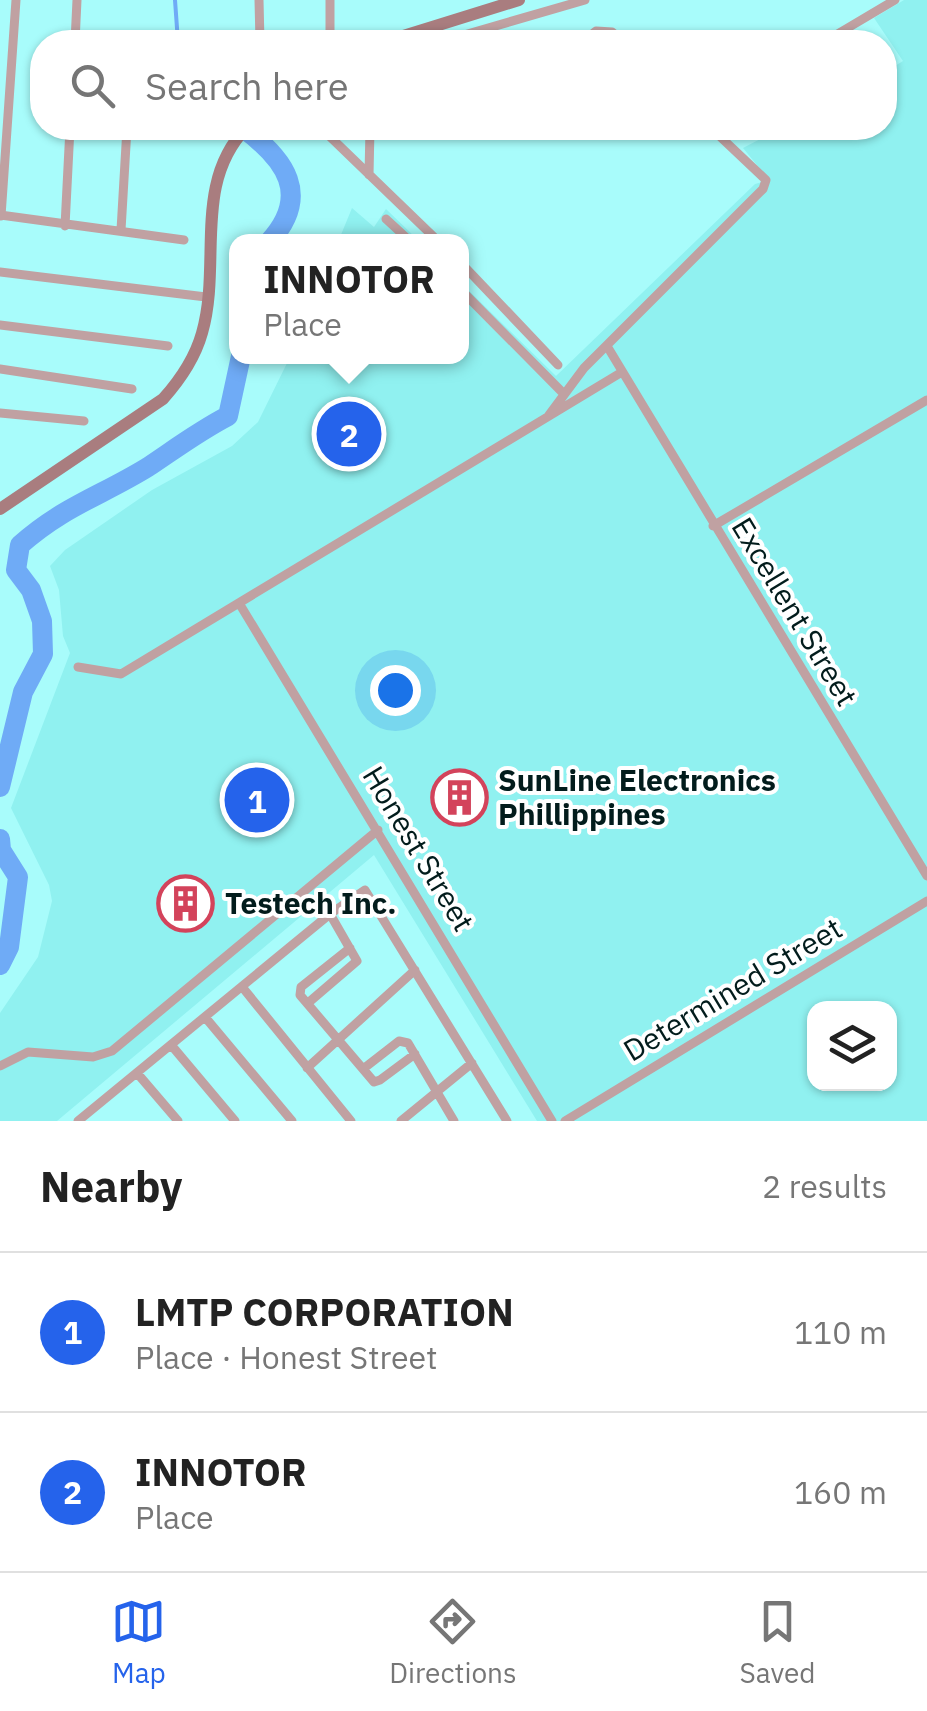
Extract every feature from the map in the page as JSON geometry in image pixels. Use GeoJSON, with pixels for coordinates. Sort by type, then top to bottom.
{"type":"FeatureCollection","features":[{"type":"Feature","properties":{"kind":"main road"},"geometry":{"type":"LineString","coordinates":[[423,30],[519,0]]}},
{"type":"Feature","properties":{"kind":"main road"},"geometry":{"type":"LineString","coordinates":[[0,510],[164,399],[196,349],[206,297],[216,182],[235,140]]}},
{"type":"Feature","properties":{"kind":"street"},"geometry":{"type":"LineString","coordinates":[[16,0],[1,215],[184,240]]}},
{"type":"Feature","properties":{"kind":"street"},"geometry":{"type":"LineString","coordinates":[[76,30],[77,0]]}},
{"type":"Feature","properties":{"kind":"street"},"geometry":{"type":"LineString","coordinates":[[259,0],[260,30]]}},
{"type":"Feature","properties":{"kind":"street"},"geometry":{"type":"LineString","coordinates":[[330,0],[330,30]]}},
{"type":"Feature","properties":{"kind":"street"},"geometry":{"type":"LineString","coordinates":[[481,30],[585,0]]}},
{"type":"Feature","properties":{"kind":"street"},"geometry":{"type":"LineString","coordinates":[[844,30],[895,0]]}},
{"type":"Feature","properties":{"kind":"street"},"geometry":{"type":"LineString","coordinates":[[66,226],[70,140]]}},
{"type":"Feature","properties":{"kind":"street"},"geometry":{"type":"LineString","coordinates":[[121,230],[126,140]]}},
{"type":"Feature","properties":{"kind":"street"},"geometry":{"type":"LineString","coordinates":[[334,140],[431,234]]}},
{"type":"Feature","properties":{"kind":"street"},"geometry":{"type":"LineString","coordinates":[[369,174],[370,140]]}},
{"type":"Feature","properties":{"kind":"street"},"geometry":{"type":"LineString","coordinates":[[548,417],[562,392],[763,190],[766,180],[724,140]]}},
{"type":"Feature","properties":{"kind":"street"},"geometry":{"type":"LineString","coordinates":[[386,219],[402,234]]}},
{"type":"Feature","properties":{"kind":"street"},"geometry":{"type":"LineString","coordinates":[[469,271],[558,365]]}},
{"type":"Feature","properties":{"kind":"street"},"geometry":{"type":"LineString","coordinates":[[0,272],[206,297]]}},
{"type":"Feature","properties":{"kind":"street"},"geometry":{"type":"LineString","coordinates":[[469,298],[562,392]]}},
{"type":"Feature","properties":{"kind":"street"},"geometry":{"type":"LineString","coordinates":[[0,324],[168,346]]}},
{"type":"Feature","properties":{"kind":"street","name":"Excellent Street"},"geometry":{"type":"LineString","coordinates":[[607,346],[927,876]]}},
{"type":"Feature","properties":{"kind":"street"},"geometry":{"type":"LineString","coordinates":[[0,370],[132,389]]}},
{"type":"Feature","properties":{"kind":"street"},"geometry":{"type":"LineString","coordinates":[[78,667],[120,674],[622,372]]}},
{"type":"Feature","properties":{"kind":"street"},"geometry":{"type":"LineString","coordinates":[[713,526],[927,400]]}},
{"type":"Feature","properties":{"kind":"street"},"geometry":{"type":"LineString","coordinates":[[0,413],[84,421]]}},
{"type":"Feature","properties":{"kind":"street","name":"Honest Street"},"geometry":{"type":"LineString","coordinates":[[239,603],[552,1121]]}},
{"type":"Feature","properties":{"kind":"street"},"geometry":{"type":"LineString","coordinates":[[0,1066],[28,1052],[94,1057],[112,1051],[378,830]]}},
{"type":"Feature","properties":{"kind":"street"},"geometry":{"type":"LineString","coordinates":[[78,1121],[330,914],[365,890],[508,1121]]}},
{"type":"Feature","properties":{"kind":"street","name":"Determined Street"},"geometry":{"type":"LineString","coordinates":[[566,1121],[927,902]]}},
{"type":"Feature","properties":{"kind":"street"},"geometry":{"type":"LineString","coordinates":[[308,1004],[354,964],[350,948],[330,914]]}},
{"type":"Feature","properties":{"kind":"street"},"geometry":{"type":"LineString","coordinates":[[350,948],[301,987],[300,996],[374,1082],[414,1054]]}},
{"type":"Feature","properties":{"kind":"street"},"geometry":{"type":"LineString","coordinates":[[307,1068],[415,970]]}},
{"type":"Feature","properties":{"kind":"street"},"geometry":{"type":"LineString","coordinates":[[242,988],[348,1118],[335,1121]]}},
{"type":"Feature","properties":{"kind":"street"},"geometry":{"type":"LineString","coordinates":[[206,1016],[292,1121]]}},
{"type":"Feature","properties":{"kind":"street"},"geometry":{"type":"LineString","coordinates":[[362,1070],[398,1041],[408,1043],[454,1121]]}},
{"type":"Feature","properties":{"kind":"street"},"geometry":{"type":"LineString","coordinates":[[172,1046],[235,1121]]}},
{"type":"Feature","properties":{"kind":"street"},"geometry":{"type":"LineString","coordinates":[[401,1121],[472,1063]]}},
{"type":"Feature","properties":{"kind":"street"},"geometry":{"type":"LineString","coordinates":[[137,1073],[178,1121]]}},
{"type":"Feature","properties":{"kind":"shaded area"},"geometry":{"type":"Polygon","coordinates":[[[904,0],[927,0],[927,1121],[537,1121],[374,855],[57,1121],[0,1121],[0,1013],[38,957],[52,901],[49,885],[11,808],[70,653],[63,636],[59,590],[50,566],[65,550],[152,490],[232,446],[258,422],[287,364],[469,364],[469,291],[556,376],[755,184],[769,180],[743,148],[758,140],[897,140],[897,65],[903,61],[897,52],[897,30],[882,30],[874,18],[904,0]]]}},
{"type":"Feature","properties":{"kind":"shaded area"},"geometry":{"type":"Polygon","coordinates":[[[352,208],[374,227],[386,209],[412,234],[341,234],[352,208]]]}},
{"type":"Feature","properties":{"kind":"waterway"},"geometry":{"type":"LineString","coordinates":[[175,0],[177,30]]}},
{"type":"Feature","properties":{"kind":"waterway"},"geometry":{"type":"LineString","coordinates":[[258,140],[281,165],[291,193],[289,209],[275,234]]}},
{"type":"Feature","properties":{"kind":"waterway"},"geometry":{"type":"LineString","coordinates":[[0,787],[23,692],[43,654],[42,621],[31,590],[16,570],[20,545],[67,511],[148,467],[228,416],[239,364]]}},
{"type":"Feature","properties":{"kind":"waterway"},"geometry":{"type":"LineString","coordinates":[[0,839],[1,850],[18,877],[9,947],[0,965]]}},
{"type":"Feature","properties":{"kind":"place","name":"INNOTOR"},"geometry":{"type":"Point","coordinates":[349,434]}},
{"type":"Feature","properties":{"kind":"place","name":"SunLine Electronics Phillippines"},"geometry":{"type":"Point","coordinates":[459,798]}},
{"type":"Feature","properties":{"kind":"place","name":"LMTP CORPORATION"},"geometry":{"type":"Point","coordinates":[257,800]}},
{"type":"Feature","properties":{"kind":"place","name":"Testech Inc."},"geometry":{"type":"Point","coordinates":[186,904]}}]}
